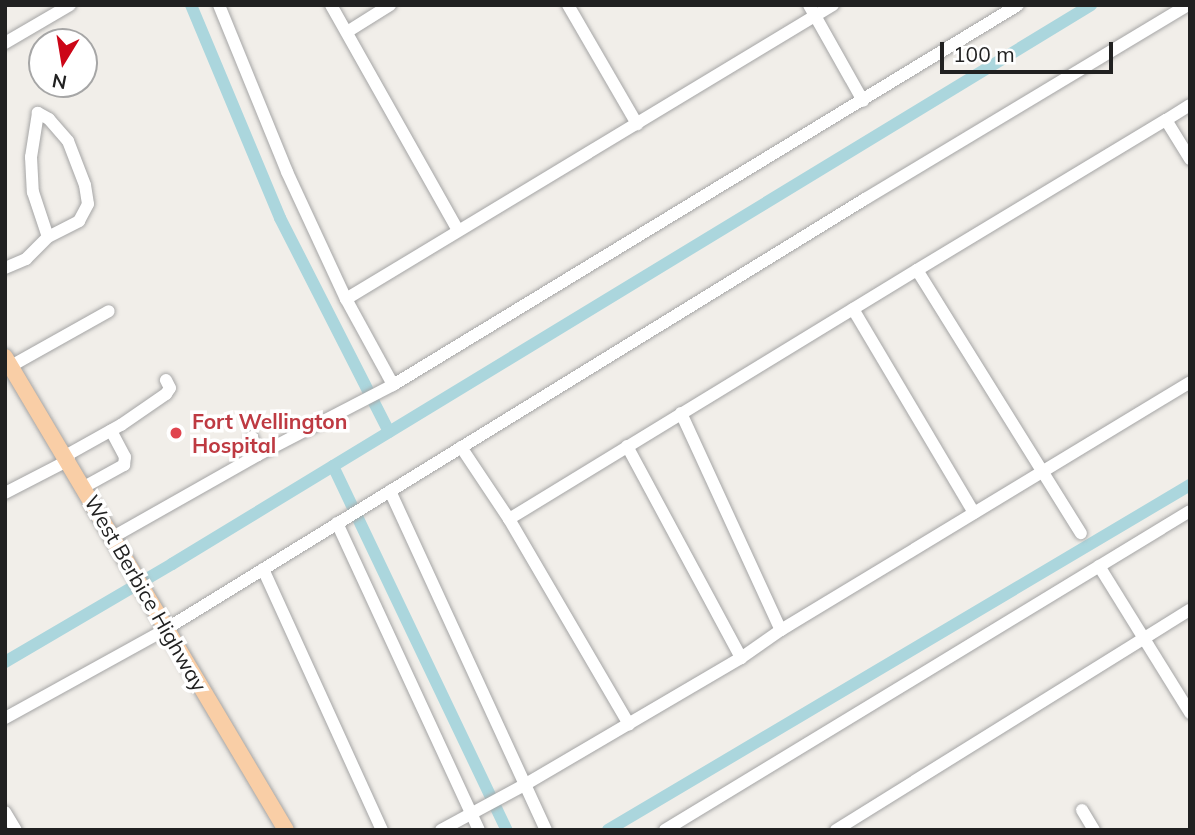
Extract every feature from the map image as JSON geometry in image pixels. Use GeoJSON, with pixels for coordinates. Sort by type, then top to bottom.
{"type":"FeatureCollection","features":[{"type":"Feature","properties":{"kind":"main road","name":"West Berbice Highway"},"geometry":{"type":"LineString","coordinates":[[8,362],[68,458],[286,830]]}},
{"type":"Feature","properties":{"kind":"street"},"geometry":{"type":"LineString","coordinates":[[5,43],[70,5]]}},
{"type":"Feature","properties":{"kind":"street"},"geometry":{"type":"LineString","coordinates":[[219,5],[287,172],[346,299],[393,385]]}},
{"type":"Feature","properties":{"kind":"street"},"geometry":{"type":"LineString","coordinates":[[331,5],[458,230]]}},
{"type":"Feature","properties":{"kind":"street"},"geometry":{"type":"LineString","coordinates":[[347,32],[390,5]]}},
{"type":"Feature","properties":{"kind":"street"},"geometry":{"type":"LineString","coordinates":[[568,5],[637,124]]}},
{"type":"Feature","properties":{"kind":"street"},"geometry":{"type":"LineString","coordinates":[[346,299],[637,124],[812,11],[833,5]]}},
{"type":"Feature","properties":{"kind":"street"},"geometry":{"type":"LineString","coordinates":[[113,537],[258,455],[393,385],[863,102],[1018,5]]}},
{"type":"Feature","properties":{"kind":"street"},"geometry":{"type":"LineString","coordinates":[[5,718],[164,623],[263,569],[1188,5]]}},
{"type":"Feature","properties":{"kind":"street"},"geometry":{"type":"LineString","coordinates":[[812,11],[863,102]]}},
{"type":"Feature","properties":{"kind":"street"},"geometry":{"type":"LineString","coordinates":[[509,519],[1190,105]]}},
{"type":"Feature","properties":{"kind":"street"},"geometry":{"type":"LineString","coordinates":[[5,268],[26,259],[48,237],[79,221],[88,204],[85,185],[68,141],[49,119],[38,113],[31,158],[33,192],[48,237]]}},
{"type":"Feature","properties":{"kind":"street"},"geometry":{"type":"LineString","coordinates":[[1166,120],[1190,159]]}},
{"type":"Feature","properties":{"kind":"street"},"geometry":{"type":"LineString","coordinates":[[916,270],[1081,533]]}},
{"type":"Feature","properties":{"kind":"street"},"geometry":{"type":"LineString","coordinates":[[853,309],[974,513]]}},
{"type":"Feature","properties":{"kind":"street"},"geometry":{"type":"LineString","coordinates":[[8,362],[109,311]]}},
{"type":"Feature","properties":{"kind":"street"},"geometry":{"type":"LineString","coordinates":[[5,493],[68,458],[166,394],[170,388],[166,380]]}},
{"type":"Feature","properties":{"kind":"street"},"geometry":{"type":"LineString","coordinates":[[441,830],[526,785],[629,724],[1190,382]]}},
{"type":"Feature","properties":{"kind":"street"},"geometry":{"type":"LineString","coordinates":[[681,413],[781,629]]}},
{"type":"Feature","properties":{"kind":"street"},"geometry":{"type":"LineString","coordinates":[[84,487],[125,462],[111,430]]}},
{"type":"Feature","properties":{"kind":"street"},"geometry":{"type":"LineString","coordinates":[[252,437],[258,455]]}},
{"type":"Feature","properties":{"kind":"street"},"geometry":{"type":"LineString","coordinates":[[627,446],[741,657]]}},
{"type":"Feature","properties":{"kind":"street"},"geometry":{"type":"LineString","coordinates":[[461,447],[509,519],[629,724]]}},
{"type":"Feature","properties":{"kind":"street"},"geometry":{"type":"LineString","coordinates":[[390,491],[546,830]]}},
{"type":"Feature","properties":{"kind":"street"},"geometry":{"type":"LineString","coordinates":[[665,830],[1190,511]]}},
{"type":"Feature","properties":{"kind":"street"},"geometry":{"type":"LineString","coordinates":[[337,523],[479,830]]}},
{"type":"Feature","properties":{"kind":"street"},"geometry":{"type":"LineString","coordinates":[[1099,566],[1190,713]]}},
{"type":"Feature","properties":{"kind":"street"},"geometry":{"type":"LineString","coordinates":[[263,569],[382,830]]}},
{"type":"Feature","properties":{"kind":"street"},"geometry":{"type":"LineString","coordinates":[[836,830],[1190,610]]}},
{"type":"Feature","properties":{"kind":"street"},"geometry":{"type":"LineString","coordinates":[[1082,810],[1094,830]]}},
{"type":"Feature","properties":{"kind":"street"},"geometry":{"type":"LineString","coordinates":[[5,812],[16,830]]}},
{"type":"Feature","properties":{"kind":"waterway"},"geometry":{"type":"LineString","coordinates":[[191,5],[280,218],[389,432]]}},
{"type":"Feature","properties":{"kind":"waterway"},"geometry":{"type":"LineString","coordinates":[[5,662],[172,564],[1091,5]]}},
{"type":"Feature","properties":{"kind":"waterway"},"geometry":{"type":"LineString","coordinates":[[333,466],[507,830]]}},
{"type":"Feature","properties":{"kind":"waterway"},"geometry":{"type":"LineString","coordinates":[[608,830],[1190,485]]}},
{"type":"Feature","properties":{"kind":"place","name":"Fort Wellington Hospital"},"geometry":{"type":"Point","coordinates":[176,433]}}]}
